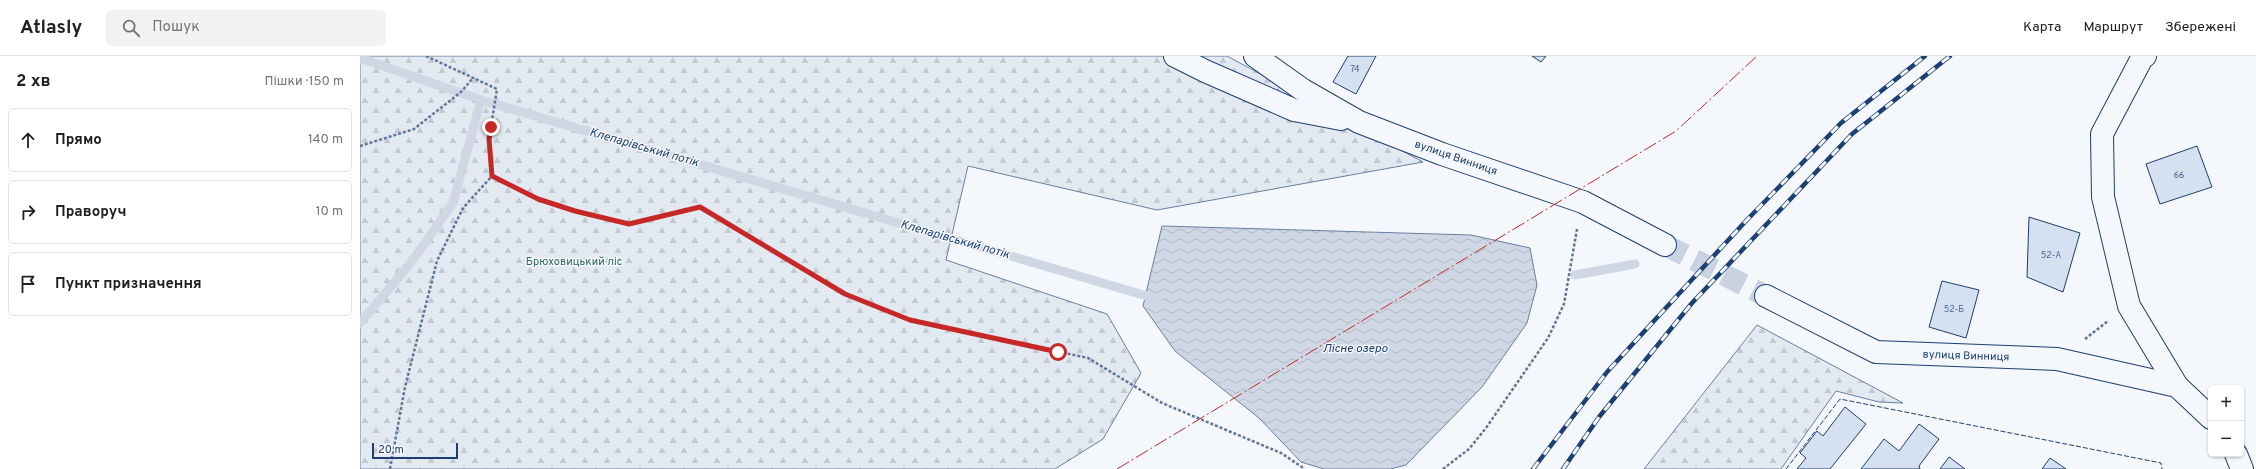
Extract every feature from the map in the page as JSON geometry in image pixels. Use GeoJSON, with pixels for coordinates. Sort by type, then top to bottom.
{"type":"FeatureCollection","features":[{"type":"Feature","properties":{"kind":"street"},"geometry":{"type":"LineString","coordinates":[[1175,56],[1205,71],[1294,110],[1359,122]]}},
{"type":"Feature","properties":{"kind":"street","name":"вулиця Винниця"},"geometry":{"type":"LineString","coordinates":[[1255,56],[1303,90],[1359,122],[1420,146],[1583,202],[1665,245]]}},
{"type":"Feature","properties":{"kind":"street"},"geometry":{"type":"LineString","coordinates":[[2145,56],[2142,58],[2102,134],[2103,197],[2129,306],[2177,386],[2208,415]]}},
{"type":"Feature","properties":{"kind":"street","name":"вулиця Винниця"},"geometry":{"type":"LineString","coordinates":[[1766,296],[1876,352],[2057,359],[2177,386]]}},
{"type":"Feature","properties":{"kind":"street"},"geometry":{"type":"LineString","coordinates":[[2237,457],[2242,469]]}},
{"type":"Feature","properties":{"kind":"path"},"geometry":{"type":"LineString","coordinates":[[390,469],[405,387],[437,261],[463,208],[492,176],[489,139],[497,90],[426,56]]}},
{"type":"Feature","properties":{"kind":"path"},"geometry":{"type":"LineString","coordinates":[[360,146],[414,129],[461,92],[473,78]]}},
{"type":"Feature","properties":{"kind":"path"},"geometry":{"type":"LineString","coordinates":[[492,176],[538,199],[575,211],[629,224],[700,207],[845,294],[910,320],[1088,358],[1162,403],[1281,453],[1302,467],[1302,469]]}},
{"type":"Feature","properties":{"kind":"path"},"geometry":{"type":"LineString","coordinates":[[1443,469],[1469,449],[1486,428],[1533,362],[1560,316],[1583,202]]}},
{"type":"Feature","properties":{"kind":"path"},"geometry":{"type":"LineString","coordinates":[[2057,359],[2129,306]]}},
{"type":"Feature","properties":{"kind":"green space","name":"Брюховицький ліс"},"geometry":{"type":"Polygon","coordinates":[[[360,56],[1227,56],[1423,162],[1157,210],[968,166],[946,260],[1107,314],[1141,373],[1103,439],[1055,469],[360,469],[360,56]]]}},
{"type":"Feature","properties":{"kind":"green space"},"geometry":{"type":"Polygon","coordinates":[[[1757,325],[1903,403],[1879,402],[1836,391],[1781,469],[1644,469],[1757,325]]]}},
{"type":"Feature","properties":{"kind":"water","name":"Лісне озеро"},"geometry":{"type":"Polygon","coordinates":[[[1162,226],[1471,235],[1530,248],[1537,285],[1527,323],[1482,387],[1406,465],[1390,469],[1324,469],[1301,462],[1259,418],[1175,351],[1143,306],[1162,226]]]}},
{"type":"Feature","properties":{"kind":"building"},"geometry":{"type":"Polygon","coordinates":[[[1348,56],[1376,56],[1356,94],[1333,82],[1348,56]]]}},
{"type":"Feature","properties":{"kind":"building"},"geometry":{"type":"Polygon","coordinates":[[[1532,56],[1546,56],[1541,62],[1532,56]]]}},
{"type":"Feature","properties":{"kind":"building"},"geometry":{"type":"Polygon","coordinates":[[[2197,146],[2212,187],[2160,204],[2146,164],[2197,146]]]}},
{"type":"Feature","properties":{"kind":"building"},"geometry":{"type":"Polygon","coordinates":[[[2029,217],[2080,233],[2063,292],[2027,277],[2029,217]]]}},
{"type":"Feature","properties":{"kind":"building"},"geometry":{"type":"Polygon","coordinates":[[[1942,281],[1979,290],[1966,338],[1929,327],[1942,281]]]}},
{"type":"Feature","properties":{"kind":"building"},"geometry":{"type":"Polygon","coordinates":[[[1845,407],[1866,424],[1830,469],[1797,469],[1806,458],[1800,453],[1817,431],[1823,436],[1845,407]]]}},
{"type":"Feature","properties":{"kind":"building"},"geometry":{"type":"Polygon","coordinates":[[[1919,424],[1939,439],[1919,466],[1920,469],[1861,469],[1884,439],[1899,451],[1919,424]]]}},
{"type":"Feature","properties":{"kind":"building"},"geometry":{"type":"Polygon","coordinates":[[[1949,457],[1965,469],[1940,469],[1949,457]]]}},
{"type":"Feature","properties":{"kind":"building"},"geometry":{"type":"Polygon","coordinates":[[[2050,458],[2066,469],[2042,469],[2050,458]]]}},
{"type":"Feature","properties":{"kind":"waterway","name":"Клепарівський потік"},"geometry":{"type":"LineString","coordinates":[[360,58],[481,100],[1157,299]]}},
{"type":"Feature","properties":{"kind":"waterway"},"geometry":{"type":"LineString","coordinates":[[360,323],[410,264],[453,203],[481,100]]}},
{"type":"Feature","properties":{"kind":"waterway","name":"Клепарівський потік"},"geometry":{"type":"LineString","coordinates":[[1575,275],[1635,264]]}},
{"type":"Feature","properties":{"kind":"tunnel"},"geometry":{"type":"LineString","coordinates":[[1665,245],[1766,296]]}},
{"type":"Feature","properties":{"kind":"railway"},"geometry":{"type":"LineString","coordinates":[[1533,469],[1607,372],[1744,223],[1841,123],[1925,56]]}},
{"type":"Feature","properties":{"kind":"railway"},"geometry":{"type":"LineString","coordinates":[[1563,469],[1599,417],[1692,303],[1852,134],[1950,56]]}},
{"type":"Feature","properties":{"kind":"fence"},"geometry":{"type":"LineString","coordinates":[[1786,469],[1840,399],[2161,463],[2162,469]]}},
{"type":"Feature","properties":{"kind":"power"},"geometry":{"type":"LineString","coordinates":[[1117,469],[1676,131],[1757,56]]}},
{"type":"Feature","properties":{"kind":"route"},"geometry":{"type":"LineString","coordinates":[[491,127],[489,139],[492,176],[538,199],[575,211],[629,224],[700,207],[723,223],[845,294],[910,320],[953,328],[1058,352]]}}]}
